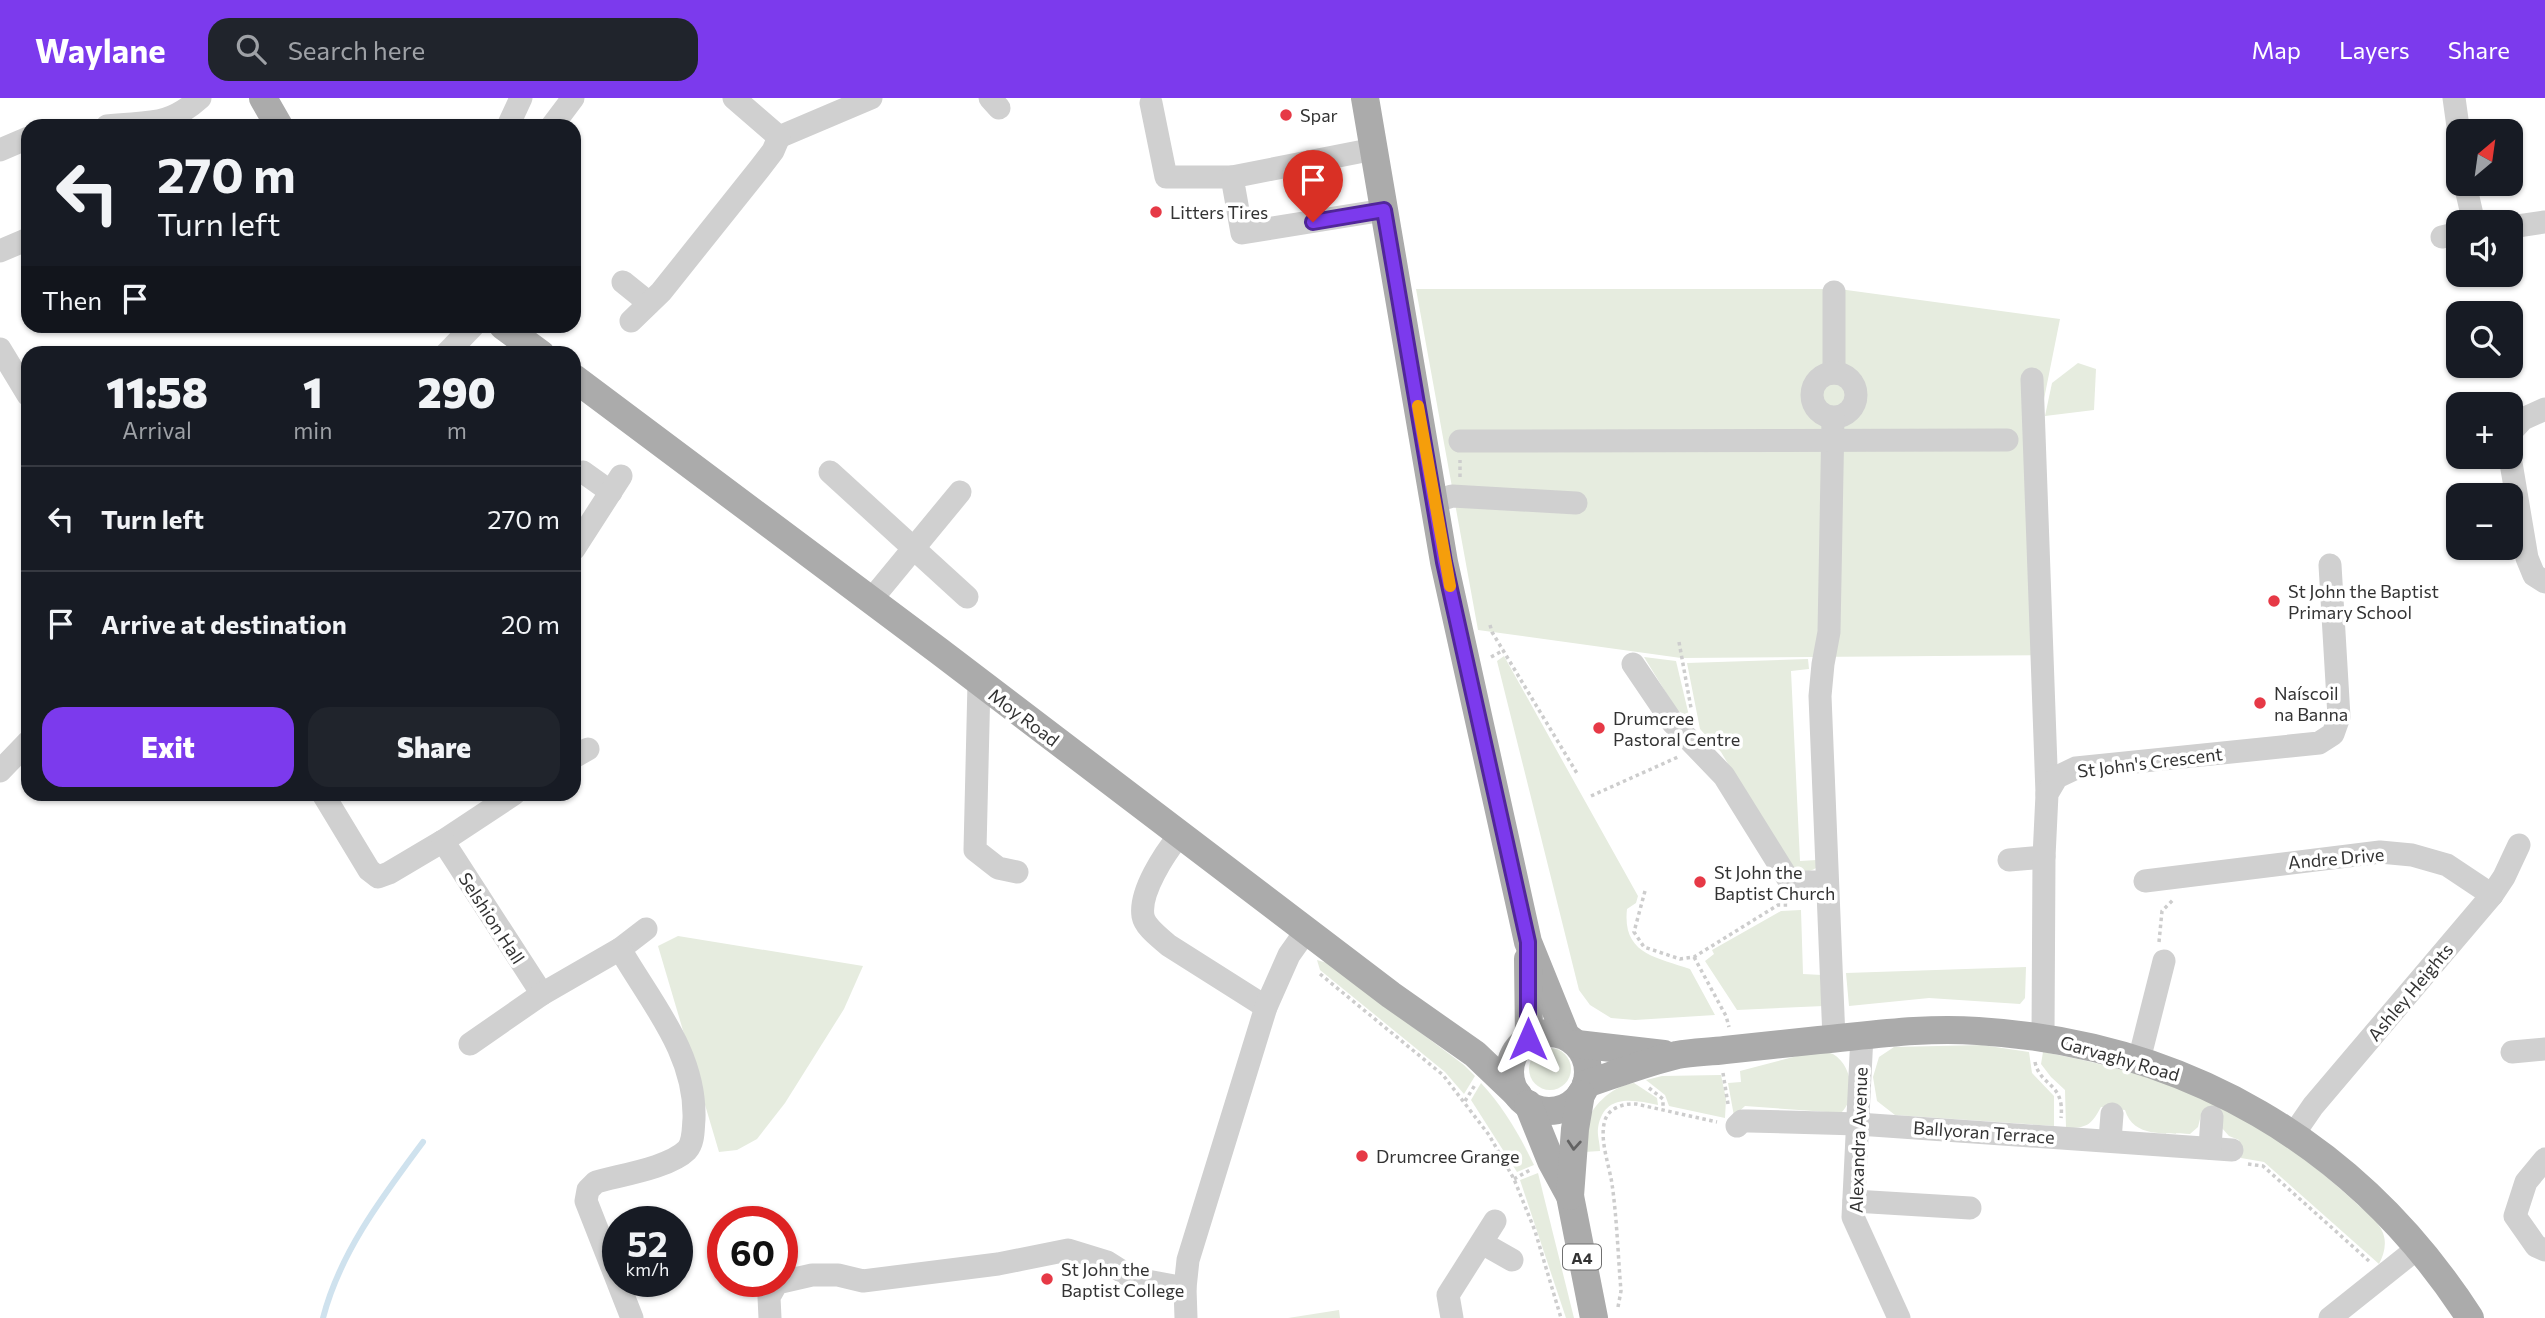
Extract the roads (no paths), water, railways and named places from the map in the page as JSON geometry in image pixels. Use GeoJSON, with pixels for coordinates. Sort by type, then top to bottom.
{"type":"FeatureCollection","features":[{"type":"Feature","properties":{"kind":"main road"},"geometry":{"type":"LineString","coordinates":[[263,98],[275,119]]}},
{"type":"Feature","properties":{"kind":"main road","name":"A4"},"geometry":{"type":"LineString","coordinates":[[1365,98],[1447,576],[1528,942],[1571,1040],[1587,1063],[1575,1129],[1570,1196]]}},
{"type":"Feature","properties":{"kind":"main road"},"geometry":{"type":"LineString","coordinates":[[512,333],[530,346]]}},
{"type":"Feature","properties":{"kind":"main road","name":"Moy Road"},"geometry":{"type":"LineString","coordinates":[[581,383],[872,600],[1179,836],[1300,940],[1391,995],[1477,1067],[1523,1100]]}},
{"type":"Feature","properties":{"kind":"main road","name":"A4"},"geometry":{"type":"LineString","coordinates":[[1528,942],[1524,1043],[1513,1058],[1510,1071],[1512,1084],[1523,1100],[1570,1196],[1602,1315]]}},
{"type":"Feature","properties":{"kind":"main road","name":"Garvaghy Road"},"geometry":{"type":"LineString","coordinates":[[1571,1040],[1677,1055],[1920,1030],[1976,1030],[2041,1036],[2138,1059],[2182,1074],[2225,1095],[2293,1135],[2344,1172],[2384,1209],[2419,1247],[2470,1318]]}},
{"type":"Feature","properties":{"kind":"main road"},"geometry":{"type":"LineString","coordinates":[[1477,1067],[1540,1034],[1553,1033],[1571,1040]]}},
{"type":"Feature","properties":{"kind":"main road","name":"Garvaghy Road"},"geometry":{"type":"LineString","coordinates":[[1584,1089],[1677,1055]]}},
{"type":"Feature","properties":{"kind":"main road"},"geometry":{"type":"LineString","coordinates":[[1523,1100],[1540,1109],[1564,1108],[1584,1089]]}},
{"type":"Feature","properties":{"kind":"street"},"geometry":{"type":"LineString","coordinates":[[170,119],[200,98]]}},
{"type":"Feature","properties":{"kind":"street"},"geometry":{"type":"LineString","coordinates":[[511,119],[521,98]]}},
{"type":"Feature","properties":{"kind":"street"},"geometry":{"type":"LineString","coordinates":[[557,119],[573,98]]}},
{"type":"Feature","properties":{"kind":"street"},"geometry":{"type":"LineString","coordinates":[[734,98],[779,137]]}},
{"type":"Feature","properties":{"kind":"street"},"geometry":{"type":"LineString","coordinates":[[631,321],[661,292],[773,151],[779,137],[871,98]]}},
{"type":"Feature","properties":{"kind":"street"},"geometry":{"type":"LineString","coordinates":[[2454,98],[2457,119]]}},
{"type":"Feature","properties":{"kind":"street"},"geometry":{"type":"LineString","coordinates":[[1151,103],[1166,177],[1232,177],[1374,149]]}},
{"type":"Feature","properties":{"kind":"street"},"geometry":{"type":"LineString","coordinates":[[0,150],[21,141]]}},
{"type":"Feature","properties":{"kind":"street"},"geometry":{"type":"LineString","coordinates":[[1232,177],[1242,233],[1384,210]]}},
{"type":"Feature","properties":{"kind":"street"},"geometry":{"type":"LineString","coordinates":[[2523,225],[2545,222]]}},
{"type":"Feature","properties":{"kind":"street"},"geometry":{"type":"LineString","coordinates":[[0,251],[21,242]]}},
{"type":"Feature","properties":{"kind":"street"},"geometry":{"type":"LineString","coordinates":[[623,282],[649,303]]}},
{"type":"Feature","properties":{"kind":"street"},"geometry":{"type":"LineString","coordinates":[[1834,292],[1835,373]]}},
{"type":"Feature","properties":{"kind":"street"},"geometry":{"type":"LineString","coordinates":[[454,346],[466,333]]}},
{"type":"Feature","properties":{"kind":"street"},"geometry":{"type":"LineString","coordinates":[[0,349],[21,384]]}},
{"type":"Feature","properties":{"kind":"street"},"geometry":{"type":"LineString","coordinates":[[1833,429],[1856,400],[1856,392],[1849,379],[1835,373],[1821,377],[1812,388],[1811,395],[1815,408],[1826,416],[1833,429],[1829,632],[1820,696],[1834,1039]]}},
{"type":"Feature","properties":{"kind":"street"},"geometry":{"type":"LineString","coordinates":[[2032,379],[2047,794],[2041,1036]]}},
{"type":"Feature","properties":{"kind":"street"},"geometry":{"type":"LineString","coordinates":[[2523,419],[2545,409]]}},
{"type":"Feature","properties":{"kind":"street"},"geometry":{"type":"LineString","coordinates":[[1460,441],[1833,429],[2007,440]]}},
{"type":"Feature","properties":{"kind":"street"},"geometry":{"type":"LineString","coordinates":[[2512,469],[2527,558],[2534,575],[2545,582]]}},
{"type":"Feature","properties":{"kind":"street"},"geometry":{"type":"LineString","coordinates":[[581,538],[616,484],[583,472]]}},
{"type":"Feature","properties":{"kind":"street"},"geometry":{"type":"LineString","coordinates":[[830,472],[967,597]]}},
{"type":"Feature","properties":{"kind":"street"},"geometry":{"type":"LineString","coordinates":[[872,600],[960,492]]}},
{"type":"Feature","properties":{"kind":"street"},"geometry":{"type":"LineString","coordinates":[[1434,502],[1452,496],[1576,503]]}},
{"type":"Feature","properties":{"kind":"street","name":"St John's Crescent"},"geometry":{"type":"LineString","coordinates":[[2047,794],[2057,777],[2076,768],[2319,743],[2333,734],[2339,717],[2330,565]]}},
{"type":"Feature","properties":{"kind":"street"},"geometry":{"type":"LineString","coordinates":[[1633,664],[1673,723],[1724,776],[1790,882],[1827,882]]}},
{"type":"Feature","properties":{"kind":"street"},"geometry":{"type":"LineString","coordinates":[[979,683],[975,850],[998,868],[1017,872]]}},
{"type":"Feature","properties":{"kind":"street"},"geometry":{"type":"LineString","coordinates":[[0,771],[21,749]]}},
{"type":"Feature","properties":{"kind":"street"},"geometry":{"type":"LineString","coordinates":[[327,801],[369,870],[378,877],[390,873],[443,841],[503,801]]}},
{"type":"Feature","properties":{"kind":"street"},"geometry":{"type":"LineString","coordinates":[[1179,836],[1166,853],[1144,899],[1143,917],[1153,932],[1168,945],[1266,1007]]}},
{"type":"Feature","properties":{"kind":"street","name":"Selshion Hall"},"geometry":{"type":"LineString","coordinates":[[443,841],[542,994]]}},
{"type":"Feature","properties":{"kind":"street","name":"Ashley Heights"},"geometry":{"type":"LineString","coordinates":[[2293,1135],[2313,1106],[2492,895],[2519,845]]}},
{"type":"Feature","properties":{"kind":"street","name":"Andre Drive"},"geometry":{"type":"LineString","coordinates":[[2144,881],[2172,889],[2380,852],[2413,855],[2446,865],[2492,895]]}},
{"type":"Feature","properties":{"kind":"street"},"geometry":{"type":"LineString","coordinates":[[2009,860],[2044,857]]}},
{"type":"Feature","properties":{"kind":"street"},"geometry":{"type":"LineString","coordinates":[[470,1044],[542,994],[620,949],[646,929]]}},
{"type":"Feature","properties":{"kind":"street"},"geometry":{"type":"LineString","coordinates":[[1186,1318],[1188,1260],[1266,1007],[1300,940]]}},
{"type":"Feature","properties":{"kind":"street"},"geometry":{"type":"LineString","coordinates":[[620,949],[678,1043],[685,1060],[694,1113],[693,1135],[688,1149],[668,1162],[596,1182],[588,1190],[586,1201],[632,1318]]}},
{"type":"Feature","properties":{"kind":"street"},"geometry":{"type":"LineString","coordinates":[[2138,1059],[2164,961]]}},
{"type":"Feature","properties":{"kind":"street","name":"Alexandra Avenue"},"geometry":{"type":"LineString","coordinates":[[1862,1035],[1853,1217],[1899,1318]]}},
{"type":"Feature","properties":{"kind":"street"},"geometry":{"type":"LineString","coordinates":[[2511,1052],[2545,1049]]}},
{"type":"Feature","properties":{"kind":"street"},"geometry":{"type":"LineString","coordinates":[[2110,1140],[2112,1114]]}},
{"type":"Feature","properties":{"kind":"street","name":"Ballyoran Terrace"},"geometry":{"type":"LineString","coordinates":[[1733,1125],[1742,1121],[1858,1124],[2221,1149],[2212,1117]]}},
{"type":"Feature","properties":{"kind":"street"},"geometry":{"type":"LineString","coordinates":[[2545,1159],[2526,1182],[2515,1216],[2536,1246],[2545,1250]]}},
{"type":"Feature","properties":{"kind":"street"},"geometry":{"type":"LineString","coordinates":[[1854,1201],[1970,1208]]}},
{"type":"Feature","properties":{"kind":"street"},"geometry":{"type":"LineString","coordinates":[[1452,1318],[1448,1296],[1495,1221]]}},
{"type":"Feature","properties":{"kind":"street"},"geometry":{"type":"LineString","coordinates":[[1482,1243],[1512,1260]]}},
{"type":"Feature","properties":{"kind":"street"},"geometry":{"type":"LineString","coordinates":[[2330,1318],[2419,1247]]}},
{"type":"Feature","properties":{"kind":"street"},"geometry":{"type":"LineString","coordinates":[[770,1318],[769,1297],[776,1283],[791,1278],[838,1275],[863,1281],[998,1264],[1068,1250],[1107,1262],[1126,1274],[1147,1282],[1185,1288]]}},
{"type":"Feature","properties":{"kind":"waterway"},"geometry":{"type":"LineString","coordinates":[[323,1318],[340,1270],[364,1226],[423,1142]]}},
{"type":"Feature","properties":{"kind":"place","name":"Spar"},"geometry":{"type":"Point","coordinates":[1286,115]}},
{"type":"Feature","properties":{"kind":"place","name":"Litters Tires"},"geometry":{"type":"Point","coordinates":[1156,212]}},
{"type":"Feature","properties":{"kind":"place","name":"St John the Baptist Primary School"},"geometry":{"type":"Point","coordinates":[2274,601]}},
{"type":"Feature","properties":{"kind":"place","name":"Naíscoil na Banna"},"geometry":{"type":"Point","coordinates":[2260,703]}},
{"type":"Feature","properties":{"kind":"place","name":"Drumcree Pastoral Centre"},"geometry":{"type":"Point","coordinates":[1599,728]}},
{"type":"Feature","properties":{"kind":"place","name":"St John the Baptist Church"},"geometry":{"type":"Point","coordinates":[1700,882]}},
{"type":"Feature","properties":{"kind":"place","name":"Drumcree Grange"},"geometry":{"type":"Point","coordinates":[1362,1156]}},
{"type":"Feature","properties":{"kind":"place","name":"St John the Baptist College"},"geometry":{"type":"Point","coordinates":[1047,1279]}}]}
